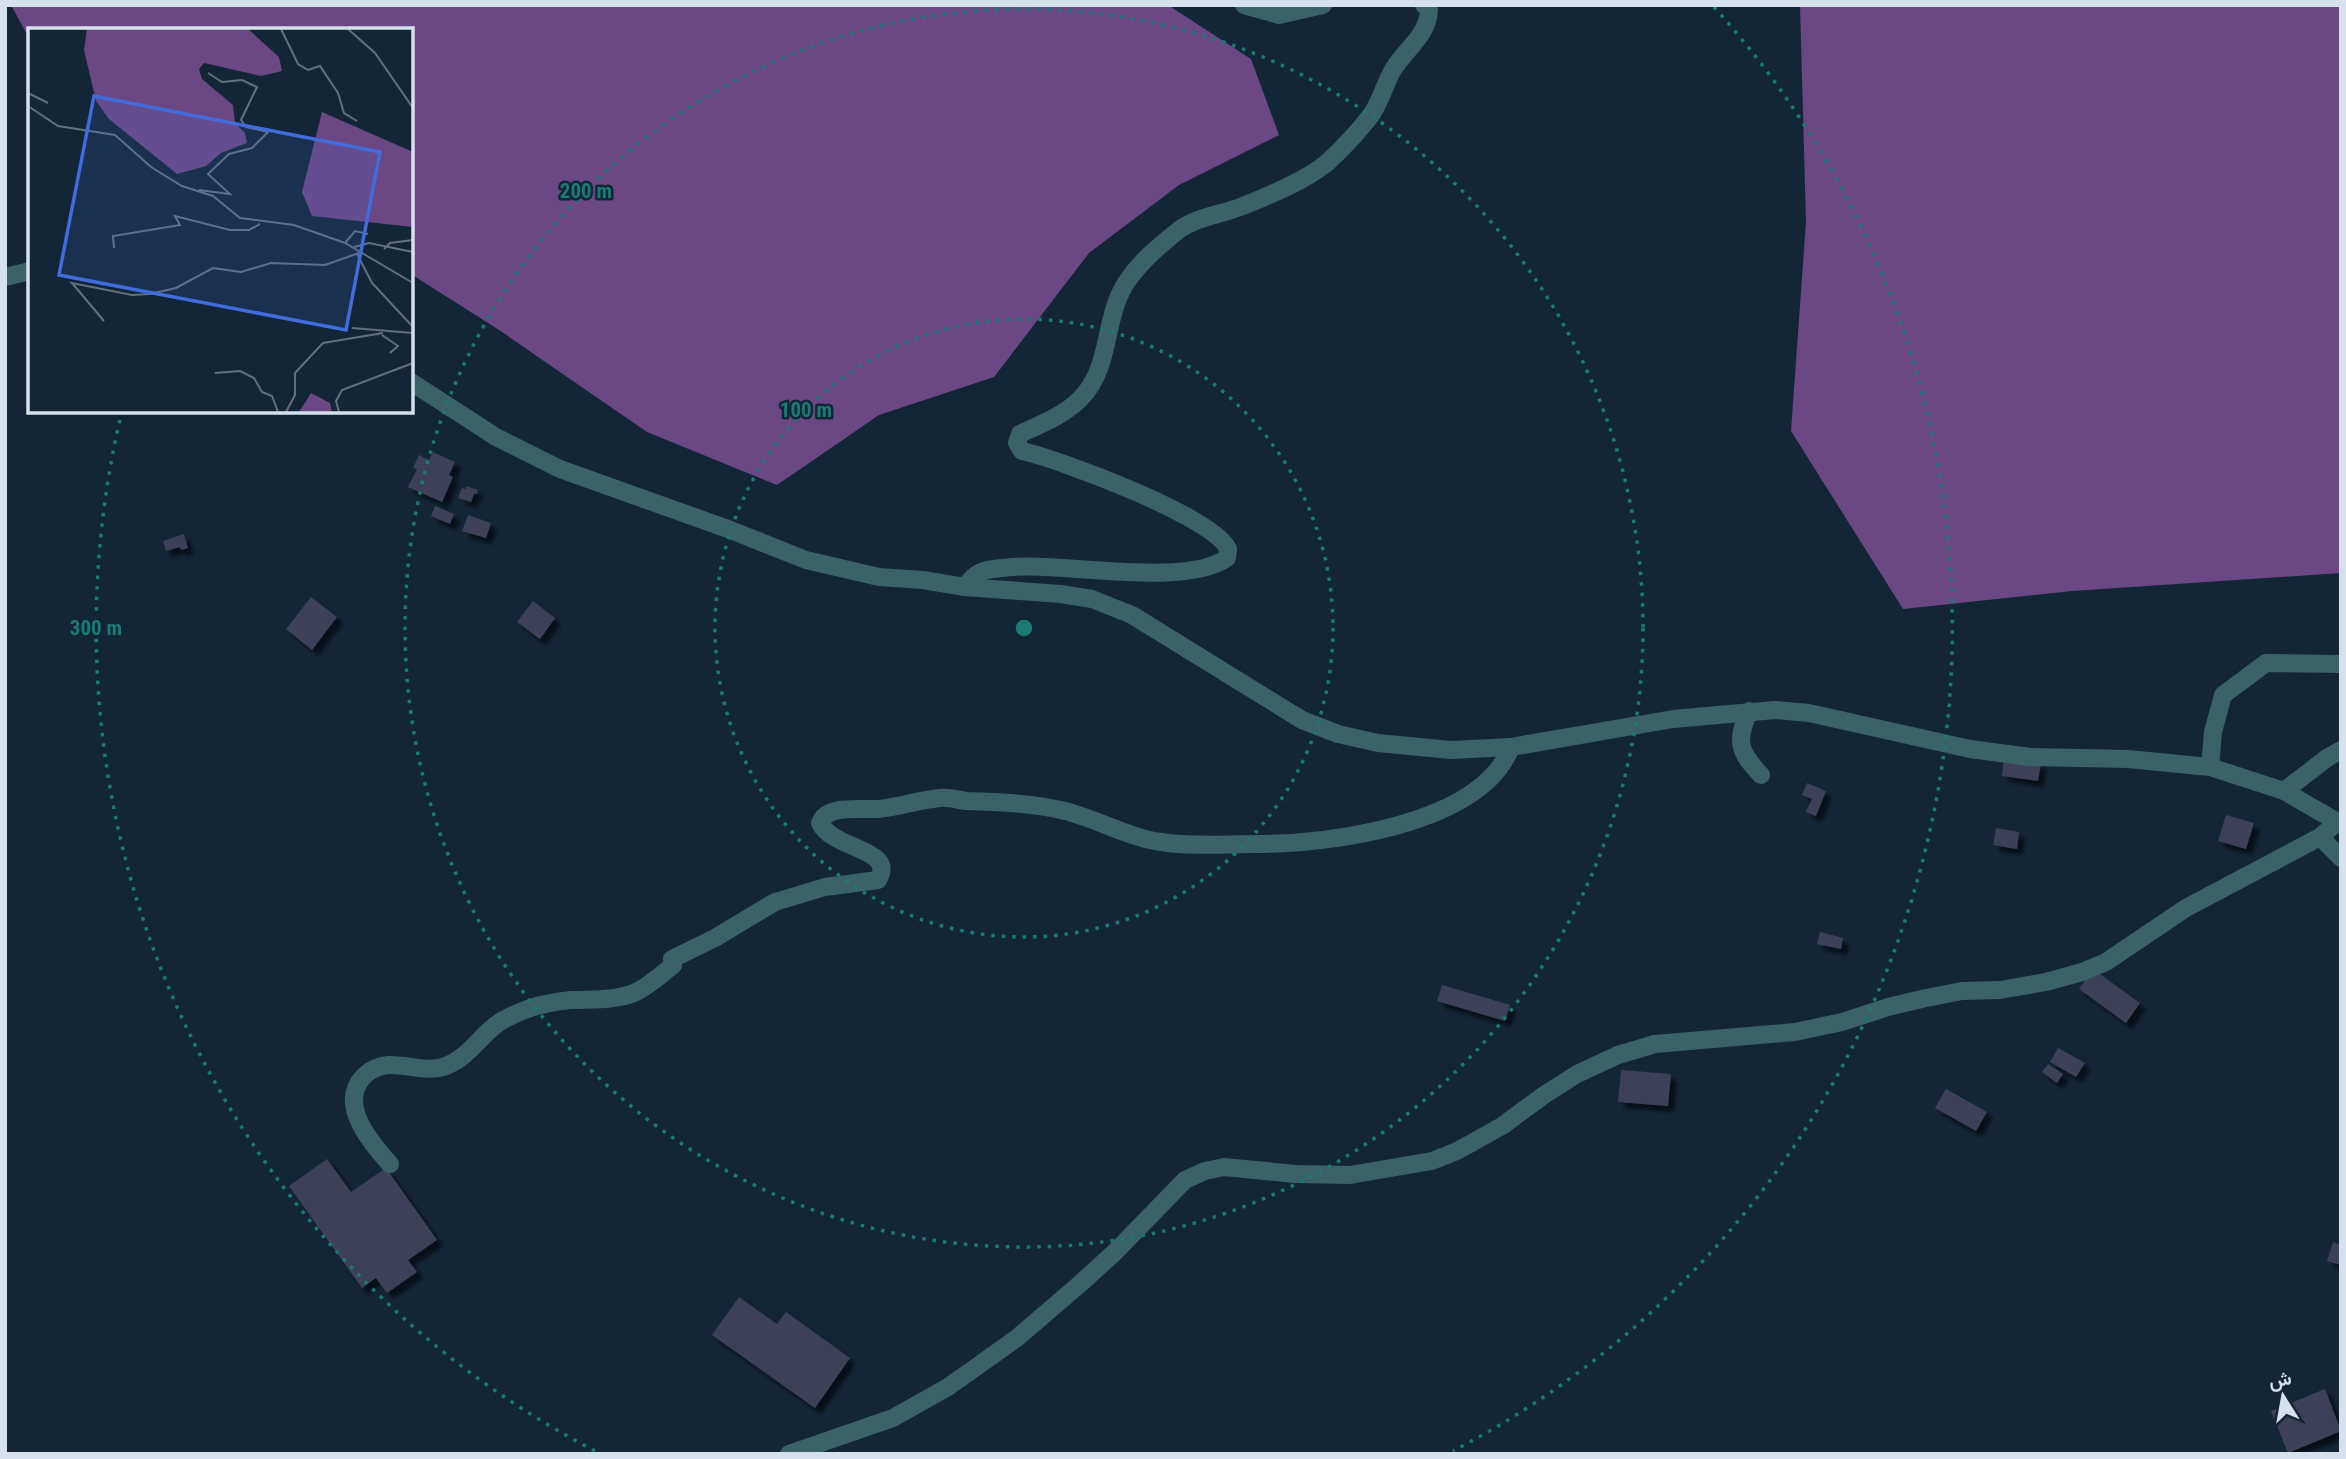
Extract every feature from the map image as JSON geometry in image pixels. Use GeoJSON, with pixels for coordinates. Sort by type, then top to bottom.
{"type":"FeatureCollection","features":[{"type":"Feature","properties":{"kind":"street"},"geometry":{"type":"LineString","coordinates":[[1244,5],[1279,15],[1323,5]]}},
{"type":"Feature","properties":{"kind":"street"},"geometry":{"type":"LineString","coordinates":[[965,587],[976,575],[988,570],[1017,566],[1159,572],[1217,564],[1227,558],[1228,549],[1219,537],[1170,508],[1045,456],[1022,451],[1017,443],[1020,433],[1056,417],[1080,399],[1093,380],[1104,355],[1119,297],[1134,273],[1160,245],[1182,227],[1242,206],[1301,178],[1326,163],[1344,144],[1373,113],[1393,69],[1428,23],[1429,10],[1424,5]]}},
{"type":"Feature","properties":{"kind":"street"},"geometry":{"type":"LineString","coordinates":[[5,277],[28,271]]}},
{"type":"Feature","properties":{"kind":"street"},"geometry":{"type":"LineString","coordinates":[[413,383],[496,436],[560,469],[716,524],[806,560],[879,577],[1092,599],[1132,615],[1270,702],[1302,720],[1338,734],[1413,748],[1451,750],[1511,747],[1623,726],[1749,711],[1809,713],[1957,747],[2030,757],[2168,761],[2210,767],[2284,791],[2339,823],[2320,837],[2186,908],[2106,962],[2082,972],[2046,982],[1962,991],[1926,998],[1795,1032],[1655,1044],[1618,1055],[1577,1074],[1502,1126],[1457,1151],[1432,1161],[1350,1175],[1296,1174],[1224,1167],[1205,1171],[1185,1180],[1115,1252],[1017,1338],[948,1387],[893,1418],[789,1454]]}},
{"type":"Feature","properties":{"kind":"street"},"geometry":{"type":"LineString","coordinates":[[2210,767],[2213,732],[2223,695],[2266,663],[2341,664]]}},
{"type":"Feature","properties":{"kind":"street"},"geometry":{"type":"LineString","coordinates":[[1749,711],[1741,729],[1740,747],[1761,775]]}},
{"type":"Feature","properties":{"kind":"street"},"geometry":{"type":"LineString","coordinates":[[390,1164],[369,1138],[355,1110],[355,1096],[360,1081],[370,1070],[390,1065],[430,1069],[445,1066],[472,1049],[506,1018],[548,1004],[604,1000],[636,992],[673,965],[672,959],[715,938],[775,902],[825,887],[878,880],[882,869],[875,855],[829,836],[820,823],[827,814],[882,809],[943,798],[1035,804],[1088,817],[1137,837],[1163,843],[1279,845],[1362,835],[1404,825],[1433,814],[1486,783],[1504,764],[1511,747]]}},
{"type":"Feature","properties":{"kind":"street"},"geometry":{"type":"LineString","coordinates":[[2284,791],[2341,750]]}},
{"type":"Feature","properties":{"kind":"street"},"geometry":{"type":"LineString","coordinates":[[2320,837],[2341,858]]}},
{"type":"Feature","properties":{"kind":"shaded area"},"geometry":{"type":"Polygon","coordinates":[[[11,5],[1168,5],[1251,59],[1279,135],[1179,185],[1089,253],[994,377],[879,415],[777,485],[647,432],[499,330],[413,275],[413,28],[28,28],[28,36],[11,5]]]}},
{"type":"Feature","properties":{"kind":"shaded area"},"geometry":{"type":"Polygon","coordinates":[[[1800,5],[2341,5],[2341,573],[2072,591],[1903,609],[1791,431],[1806,222],[1800,5]]]}},
{"type":"Feature","properties":{"kind":"building"},"geometry":{"type":"Polygon","coordinates":[[[433,452],[455,462],[449,475],[453,477],[442,502],[408,487],[417,469],[413,468],[419,455],[429,460],[433,452]]]}},
{"type":"Feature","properties":{"kind":"building"},"geometry":{"type":"Polygon","coordinates":[[[466,486],[478,490],[471,502],[458,498],[462,488],[466,489],[466,486]]]}},
{"type":"Feature","properties":{"kind":"building"},"geometry":{"type":"Polygon","coordinates":[[[435,506],[454,514],[450,524],[431,516],[435,506]]]}},
{"type":"Feature","properties":{"kind":"building"},"geometry":{"type":"Polygon","coordinates":[[[468,515],[491,523],[486,538],[462,531],[468,515]]]}},
{"type":"Feature","properties":{"kind":"building"},"geometry":{"type":"Polygon","coordinates":[[[184,534],[188,548],[166,551],[163,541],[184,534]]]}},
{"type":"Feature","properties":{"kind":"building"},"geometry":{"type":"Polygon","coordinates":[[[311,597],[337,617],[312,650],[286,629],[311,597]]]}},
{"type":"Feature","properties":{"kind":"building"},"geometry":{"type":"Polygon","coordinates":[[[533,601],[555,618],[540,639],[517,622],[533,601]]]}},
{"type":"Feature","properties":{"kind":"building"},"geometry":{"type":"Polygon","coordinates":[[[2004,758],[2041,763],[2038,781],[2002,776],[2004,758]]]}},
{"type":"Feature","properties":{"kind":"building"},"geometry":{"type":"Polygon","coordinates":[[[1807,783],[1826,791],[1816,816],[1806,812],[1812,799],[1802,795],[1807,783]]]}},
{"type":"Feature","properties":{"kind":"building"},"geometry":{"type":"Polygon","coordinates":[[[2226,815],[2254,823],[2246,849],[2218,841],[2226,815]]]}},
{"type":"Feature","properties":{"kind":"building"},"geometry":{"type":"Polygon","coordinates":[[[1996,828],[2019,832],[2017,849],[1993,845],[1996,828]]]}},
{"type":"Feature","properties":{"kind":"building"},"geometry":{"type":"Polygon","coordinates":[[[1820,932],[1843,938],[1841,949],[1817,944],[1820,932]]]}},
{"type":"Feature","properties":{"kind":"building"},"geometry":{"type":"Polygon","coordinates":[[[2093,969],[2140,1003],[2126,1023],[2079,989],[2093,969]]]}},
{"type":"Feature","properties":{"kind":"building"},"geometry":{"type":"Polygon","coordinates":[[[1442,985],[1510,1005],[1505,1021],[1437,1001],[1442,985]]]}},
{"type":"Feature","properties":{"kind":"building"},"geometry":{"type":"Polygon","coordinates":[[[2058,1048],[2085,1063],[2076,1077],[2050,1062],[2058,1048]]]}},
{"type":"Feature","properties":{"kind":"building"},"geometry":{"type":"Polygon","coordinates":[[[2048,1064],[2063,1074],[2057,1083],[2042,1072],[2048,1064]]]}},
{"type":"Feature","properties":{"kind":"building"},"geometry":{"type":"Polygon","coordinates":[[[1621,1070],[1671,1074],[1668,1106],[1618,1102],[1621,1070]]]}},
{"type":"Feature","properties":{"kind":"building"},"geometry":{"type":"Polygon","coordinates":[[[1946,1089],[1987,1112],[1976,1131],[1935,1108],[1946,1089]]]}},
{"type":"Feature","properties":{"kind":"building"},"geometry":{"type":"Polygon","coordinates":[[[327,1159],[351,1192],[386,1168],[437,1240],[408,1260],[417,1272],[387,1293],[376,1278],[362,1288],[289,1186],[327,1159]]]}},
{"type":"Feature","properties":{"kind":"building"},"geometry":{"type":"Polygon","coordinates":[[[2333,1242],[2341,1245],[2341,1265],[2327,1261],[2333,1242]]]}},
{"type":"Feature","properties":{"kind":"building"},"geometry":{"type":"Polygon","coordinates":[[[739,1297],[777,1324],[786,1312],[850,1358],[815,1408],[712,1335],[739,1297]]]}},
{"type":"Feature","properties":{"kind":"building"},"geometry":{"type":"Polygon","coordinates":[[[2325,1389],[2341,1431],[2288,1453],[2271,1411],[2325,1389]]]}}]}
